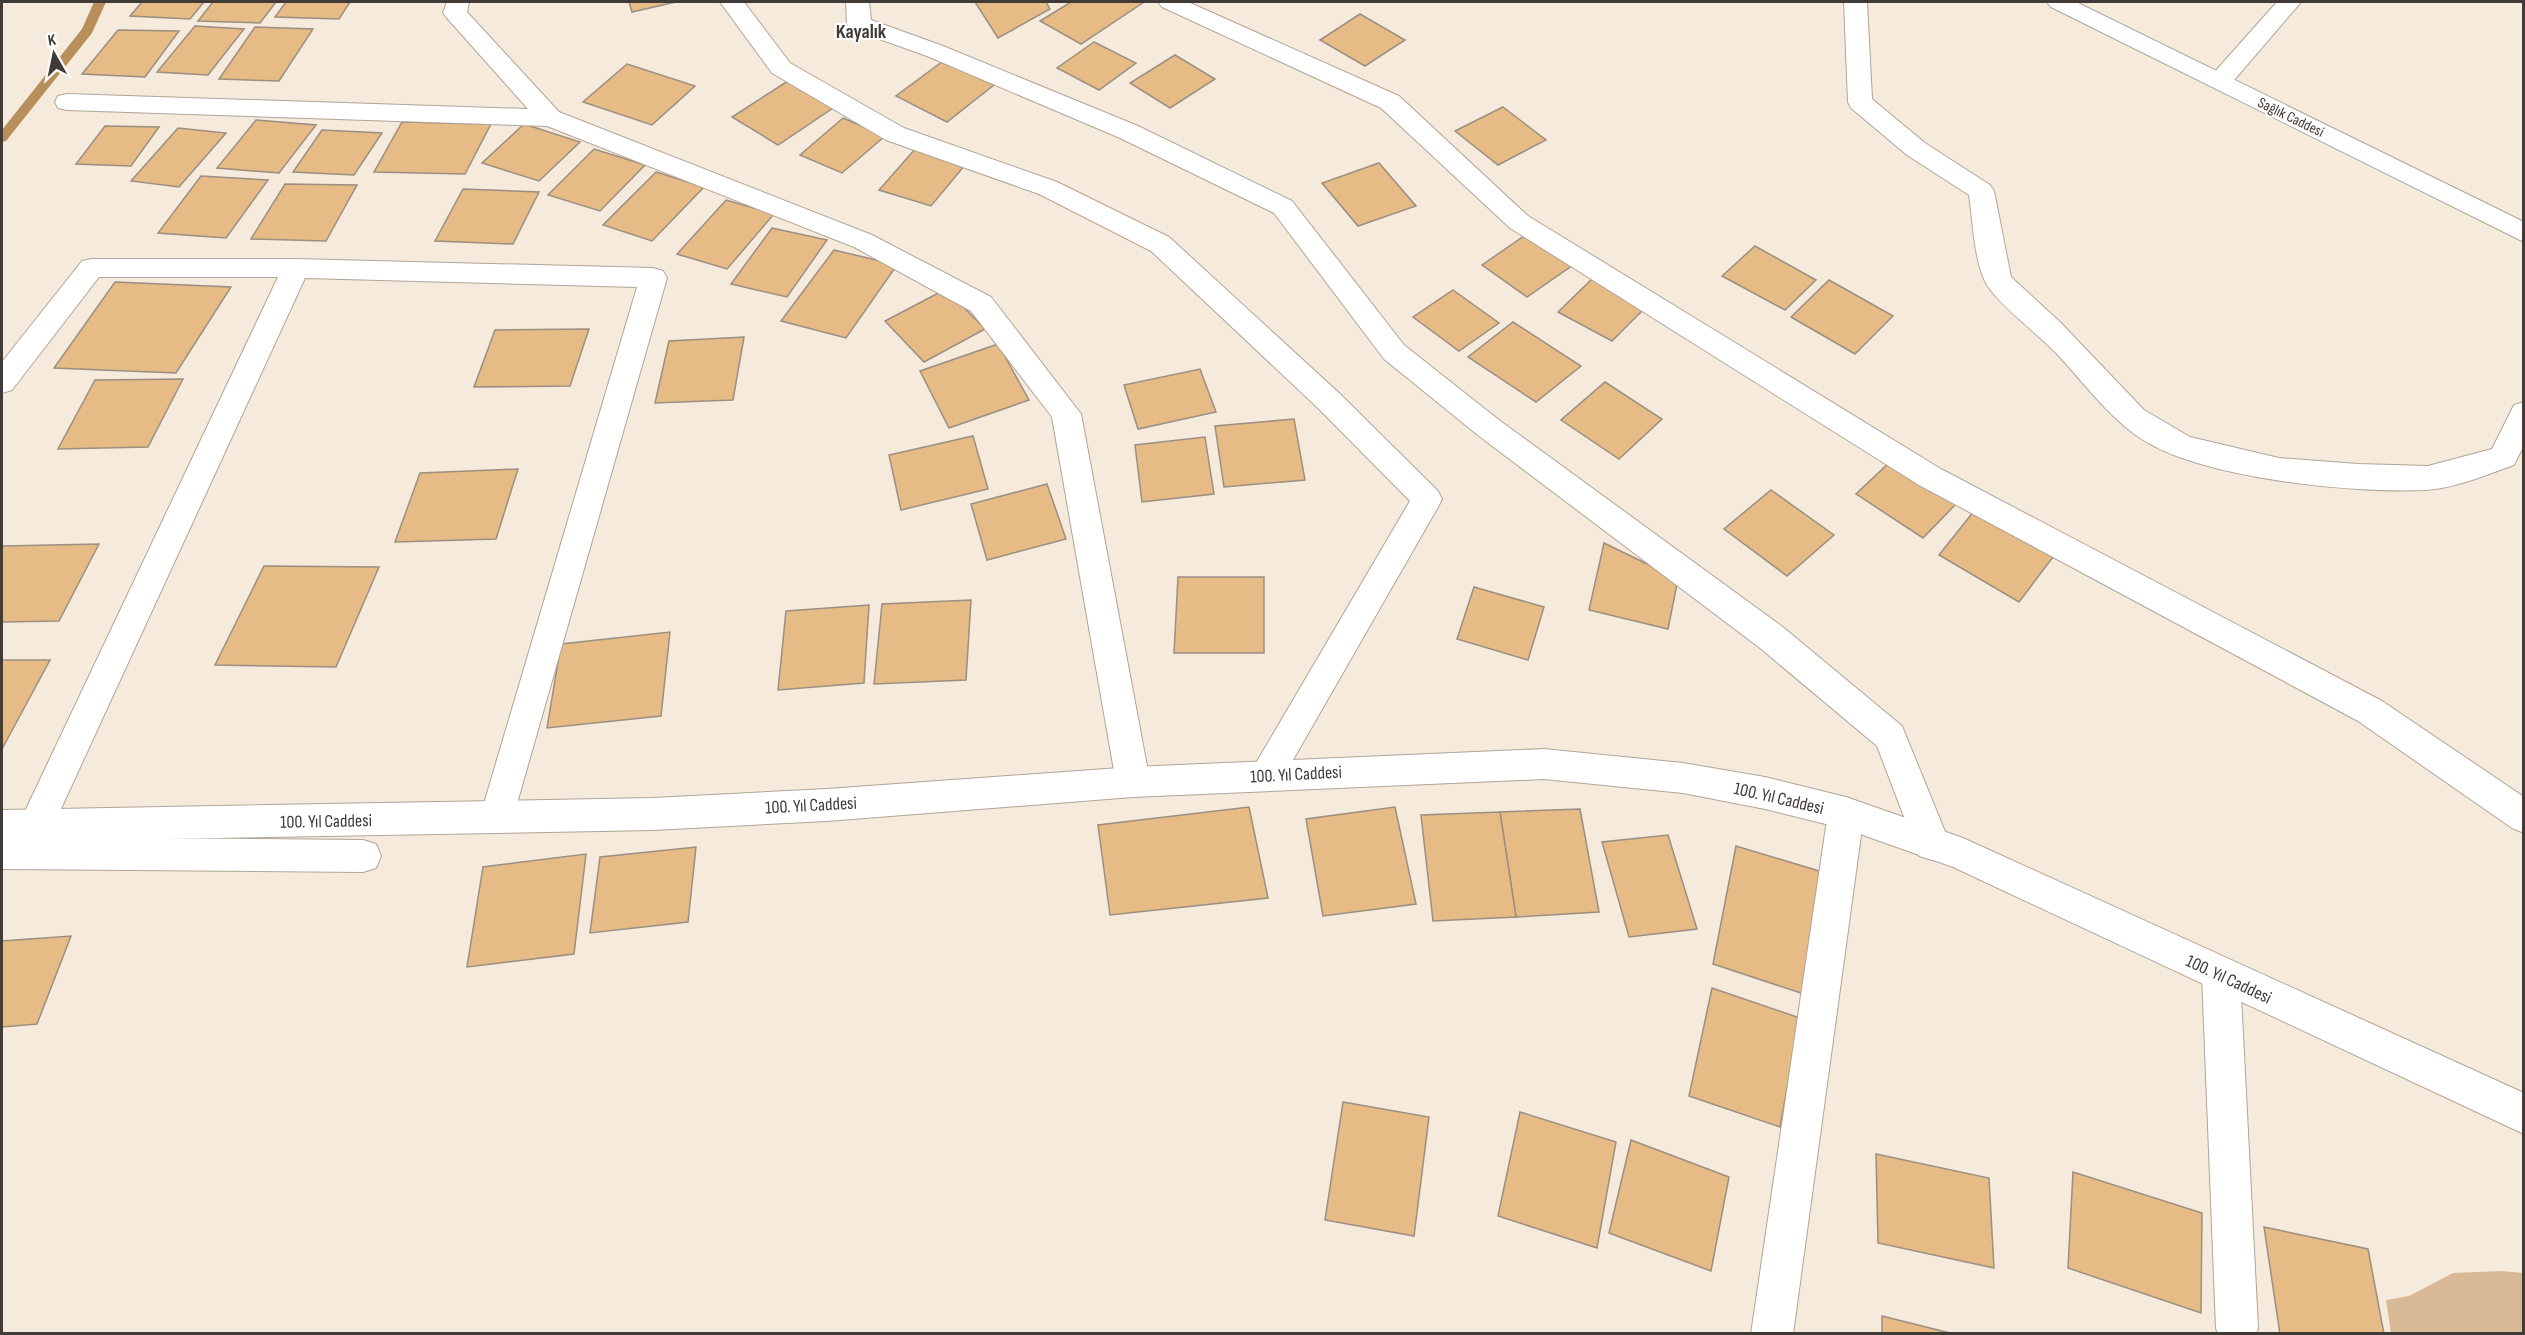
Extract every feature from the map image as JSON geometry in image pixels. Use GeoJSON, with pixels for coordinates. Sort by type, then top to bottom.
{"type":"FeatureCollection","features":[{"type":"Feature","properties":{"kind":"street"},"geometry":{"type":"LineString","coordinates":[[458,2],[455,13],[550,118]]}},
{"type":"Feature","properties":{"kind":"street"},"geometry":{"type":"LineString","coordinates":[[732,2],[781,68],[895,134],[1048,188],[1160,244],[1329,401],[1426,499],[1266,775]]}},
{"type":"Feature","properties":{"kind":"street"},"geometry":{"type":"LineString","coordinates":[[858,2],[859,24],[935,51],[1128,132],[1283,207],[1394,352],[1489,428],[1772,638],[1890,736],[1932,844]]}},
{"type":"Feature","properties":{"kind":"street"},"geometry":{"type":"LineString","coordinates":[[1170,2],[1390,102],[1519,222],[1930,477],[2370,711],[2523,817]]}},
{"type":"Feature","properties":{"kind":"street"},"geometry":{"type":"LineString","coordinates":[[1855,2],[1860,102],[1916,149],[1981,191],[1993,266],[1999,282],[2050,329],[2133,418],[2152,431],[2182,447],[2279,470],[2427,478],[2462,471],[2503,457],[2523,413]]}},
{"type":"Feature","properties":{"kind":"street","name":"Sağlık Caddesi"},"geometry":{"type":"LineString","coordinates":[[2059,2],[2523,232]]}},
{"type":"Feature","properties":{"kind":"street"},"geometry":{"type":"LineString","coordinates":[[2220,81],[2289,2]]}},
{"type":"Feature","properties":{"kind":"street"},"geometry":{"type":"LineString","coordinates":[[68,102],[550,118],[863,241],[981,304],[1066,414],[1133,782]]}},
{"type":"Feature","properties":{"kind":"street"},"geometry":{"type":"LineString","coordinates":[[2,382],[92,268],[296,268],[653,278],[498,817]]}},
{"type":"Feature","properties":{"kind":"street"},"geometry":{"type":"LineString","coordinates":[[36,826],[296,268]]}},
{"type":"Feature","properties":{"kind":"street","name":"100. Yıl Caddesi"},"geometry":{"type":"LineString","coordinates":[[2,826],[653,813],[827,805],[1133,782],[1544,764],[1683,778],[1765,793],[1846,813],[1962,854],[2523,1114]]}},
{"type":"Feature","properties":{"kind":"street"},"geometry":{"type":"LineString","coordinates":[[1772,1334],[1846,813]]}},
{"type":"Feature","properties":{"kind":"street"},"geometry":{"type":"LineString","coordinates":[[2,853],[363,856]]}},
{"type":"Feature","properties":{"kind":"street"},"geometry":{"type":"LineString","coordinates":[[2221,975],[2237,1328]]}},
{"type":"Feature","properties":{"kind":"shaded area"},"geometry":{"type":"Polygon","coordinates":[[[2502,1271],[2523,1273],[2523,1333],[2391,1333],[2386,1300],[2409,1296],[2453,1273],[2502,1271]]]}},
{"type":"Feature","properties":{"kind":"building"},"geometry":{"type":"Polygon","coordinates":[[[142,2],[204,2],[190,19],[130,16],[142,2]]]}},
{"type":"Feature","properties":{"kind":"building"},"geometry":{"type":"Polygon","coordinates":[[[213,2],[276,2],[260,23],[198,21],[213,2]]]}},
{"type":"Feature","properties":{"kind":"building"},"geometry":{"type":"Polygon","coordinates":[[[286,2],[350,2],[339,19],[275,17],[286,2]]]}},
{"type":"Feature","properties":{"kind":"building"},"geometry":{"type":"Polygon","coordinates":[[[629,2],[676,2],[632,12],[629,2]]]}},
{"type":"Feature","properties":{"kind":"building"},"geometry":{"type":"Polygon","coordinates":[[[975,2],[1046,2],[1050,9],[998,38],[975,2]]]}},
{"type":"Feature","properties":{"kind":"building"},"geometry":{"type":"Polygon","coordinates":[[[1071,2],[1144,2],[1081,44],[1040,21],[1071,2]]]}},
{"type":"Feature","properties":{"kind":"building"},"geometry":{"type":"Polygon","coordinates":[[[1360,14],[1405,40],[1365,66],[1320,40],[1360,14]]]}},
{"type":"Feature","properties":{"kind":"building"},"geometry":{"type":"Polygon","coordinates":[[[195,26],[244,29],[208,75],[157,72],[195,26]]]}},
{"type":"Feature","properties":{"kind":"building"},"geometry":{"type":"Polygon","coordinates":[[[255,27],[313,29],[279,81],[219,79],[255,27]]]}},
{"type":"Feature","properties":{"kind":"building"},"geometry":{"type":"Polygon","coordinates":[[[118,30],[179,31],[145,77],[82,74],[118,30]]]}},
{"type":"Feature","properties":{"kind":"building"},"geometry":{"type":"Polygon","coordinates":[[[1094,42],[1136,63],[1099,90],[1057,68],[1094,42]]]}},
{"type":"Feature","properties":{"kind":"building"},"geometry":{"type":"Polygon","coordinates":[[[1175,55],[1215,79],[1170,108],[1130,83],[1175,55]]]}},
{"type":"Feature","properties":{"kind":"building"},"geometry":{"type":"Polygon","coordinates":[[[943,61],[994,85],[947,122],[896,96],[943,61]]]}},
{"type":"Feature","properties":{"kind":"building"},"geometry":{"type":"Polygon","coordinates":[[[627,64],[695,86],[652,125],[583,102],[627,64]]]}},
{"type":"Feature","properties":{"kind":"building"},"geometry":{"type":"Polygon","coordinates":[[[788,81],[833,108],[778,145],[732,117],[788,81]]]}},
{"type":"Feature","properties":{"kind":"building"},"geometry":{"type":"Polygon","coordinates":[[[1503,107],[1546,140],[1498,165],[1455,131],[1503,107]]]}},
{"type":"Feature","properties":{"kind":"building"},"geometry":{"type":"Polygon","coordinates":[[[843,118],[885,136],[842,173],[800,155],[843,118]]]}},
{"type":"Feature","properties":{"kind":"building"},"geometry":{"type":"Polygon","coordinates":[[[256,120],[316,125],[279,173],[217,168],[256,120]]]}},
{"type":"Feature","properties":{"kind":"building"},"geometry":{"type":"Polygon","coordinates":[[[402,122],[491,124],[465,174],[374,172],[402,122]]]}},
{"type":"Feature","properties":{"kind":"building"},"geometry":{"type":"Polygon","coordinates":[[[524,124],[580,142],[539,181],[482,163],[524,124]]]}},
{"type":"Feature","properties":{"kind":"building"},"geometry":{"type":"Polygon","coordinates":[[[105,126],[159,127],[131,166],[76,164],[105,126]]]}},
{"type":"Feature","properties":{"kind":"building"},"geometry":{"type":"Polygon","coordinates":[[[178,128],[226,133],[179,187],[131,181],[178,128]]]}},
{"type":"Feature","properties":{"kind":"building"},"geometry":{"type":"Polygon","coordinates":[[[322,130],[382,133],[354,175],[293,172],[322,130]]]}},
{"type":"Feature","properties":{"kind":"building"},"geometry":{"type":"Polygon","coordinates":[[[594,149],[645,165],[600,211],[548,195],[594,149]]]}},
{"type":"Feature","properties":{"kind":"building"},"geometry":{"type":"Polygon","coordinates":[[[915,149],[966,164],[931,206],[879,190],[915,149]]]}},
{"type":"Feature","properties":{"kind":"building"},"geometry":{"type":"Polygon","coordinates":[[[1379,163],[1416,206],[1358,226],[1322,183],[1379,163]]]}},
{"type":"Feature","properties":{"kind":"building"},"geometry":{"type":"Polygon","coordinates":[[[656,172],[704,187],[652,241],[603,225],[656,172]]]}},
{"type":"Feature","properties":{"kind":"building"},"geometry":{"type":"Polygon","coordinates":[[[201,176],[268,180],[226,238],[158,233],[201,176]]]}},
{"type":"Feature","properties":{"kind":"building"},"geometry":{"type":"Polygon","coordinates":[[[285,184],[357,185],[326,241],[251,239],[285,184]]]}},
{"type":"Feature","properties":{"kind":"building"},"geometry":{"type":"Polygon","coordinates":[[[463,189],[539,192],[513,244],[435,241],[463,189]]]}},
{"type":"Feature","properties":{"kind":"building"},"geometry":{"type":"Polygon","coordinates":[[[726,200],[774,214],[727,269],[677,254],[726,200]]]}},
{"type":"Feature","properties":{"kind":"building"},"geometry":{"type":"Polygon","coordinates":[[[772,228],[827,240],[787,297],[731,284],[772,228]]]}},
{"type":"Feature","properties":{"kind":"building"},"geometry":{"type":"Polygon","coordinates":[[[1527,234],[1573,265],[1527,297],[1482,265],[1527,234]]]}},
{"type":"Feature","properties":{"kind":"building"},"geometry":{"type":"Polygon","coordinates":[[[1755,246],[1816,280],[1785,310],[1722,276],[1755,246]]]}},
{"type":"Feature","properties":{"kind":"building"},"geometry":{"type":"Polygon","coordinates":[[[834,250],[897,265],[846,338],[781,321],[834,250]]]}},
{"type":"Feature","properties":{"kind":"building"},"geometry":{"type":"Polygon","coordinates":[[[1592,279],[1645,308],[1612,341],[1558,312],[1592,279]]]}},
{"type":"Feature","properties":{"kind":"building"},"geometry":{"type":"Polygon","coordinates":[[[1829,280],[1893,316],[1855,354],[1791,317],[1829,280]]]}},
{"type":"Feature","properties":{"kind":"building"},"geometry":{"type":"Polygon","coordinates":[[[115,282],[231,287],[176,373],[54,368],[115,282]]]}},
{"type":"Feature","properties":{"kind":"building"},"geometry":{"type":"Polygon","coordinates":[[[946,289],[985,329],[924,362],[885,321],[946,289]]]}},
{"type":"Feature","properties":{"kind":"building"},"geometry":{"type":"Polygon","coordinates":[[[1453,290],[1499,323],[1459,351],[1413,317],[1453,290]]]}},
{"type":"Feature","properties":{"kind":"building"},"geometry":{"type":"Polygon","coordinates":[[[1513,322],[1581,366],[1536,402],[1468,357],[1513,322]]]}},
{"type":"Feature","properties":{"kind":"building"},"geometry":{"type":"Polygon","coordinates":[[[589,329],[570,386],[474,387],[495,330],[589,329]]]}},
{"type":"Feature","properties":{"kind":"building"},"geometry":{"type":"Polygon","coordinates":[[[744,337],[733,400],[655,403],[669,341],[744,337]]]}},
{"type":"Feature","properties":{"kind":"building"},"geometry":{"type":"Polygon","coordinates":[[[998,344],[1029,400],[949,428],[920,371],[998,344]]]}},
{"type":"Feature","properties":{"kind":"building"},"geometry":{"type":"Polygon","coordinates":[[[1200,369],[1216,412],[1138,429],[1124,385],[1200,369]]]}},
{"type":"Feature","properties":{"kind":"building"},"geometry":{"type":"Polygon","coordinates":[[[183,379],[148,447],[58,449],[95,380],[183,379]]]}},
{"type":"Feature","properties":{"kind":"building"},"geometry":{"type":"Polygon","coordinates":[[[1605,382],[1662,419],[1619,459],[1561,420],[1605,382]]]}},
{"type":"Feature","properties":{"kind":"building"},"geometry":{"type":"Polygon","coordinates":[[[1294,419],[1305,480],[1224,487],[1215,426],[1294,419]]]}},
{"type":"Feature","properties":{"kind":"building"},"geometry":{"type":"Polygon","coordinates":[[[973,436],[988,489],[901,510],[889,455],[973,436]]]}},
{"type":"Feature","properties":{"kind":"building"},"geometry":{"type":"Polygon","coordinates":[[[1205,437],[1214,494],[1142,502],[1135,445],[1205,437]]]}},
{"type":"Feature","properties":{"kind":"building"},"geometry":{"type":"Polygon","coordinates":[[[1891,461],[1957,503],[1923,538],[1856,494],[1891,461]]]}},
{"type":"Feature","properties":{"kind":"building"},"geometry":{"type":"Polygon","coordinates":[[[518,469],[496,539],[395,542],[420,473],[518,469]]]}},
{"type":"Feature","properties":{"kind":"building"},"geometry":{"type":"Polygon","coordinates":[[[1047,484],[1066,539],[987,560],[971,504],[1047,484]]]}},
{"type":"Feature","properties":{"kind":"building"},"geometry":{"type":"Polygon","coordinates":[[[1771,490],[1834,535],[1787,576],[1724,529],[1771,490]]]}},
{"type":"Feature","properties":{"kind":"building"},"geometry":{"type":"Polygon","coordinates":[[[1974,511],[2053,557],[2019,602],[1939,555],[1974,511]]]}},
{"type":"Feature","properties":{"kind":"building"},"geometry":{"type":"Polygon","coordinates":[[[1604,543],[1678,579],[1668,629],[1589,610],[1604,543]]]}},
{"type":"Feature","properties":{"kind":"building"},"geometry":{"type":"Polygon","coordinates":[[[99,544],[59,621],[2,622],[2,546],[99,544]]]}},
{"type":"Feature","properties":{"kind":"building"},"geometry":{"type":"Polygon","coordinates":[[[264,566],[379,567],[336,667],[215,665],[264,566]]]}},
{"type":"Feature","properties":{"kind":"building"},"geometry":{"type":"Polygon","coordinates":[[[1178,577],[1264,577],[1264,653],[1174,653],[1178,577]]]}},
{"type":"Feature","properties":{"kind":"building"},"geometry":{"type":"Polygon","coordinates":[[[1474,587],[1544,607],[1528,660],[1457,639],[1474,587]]]}},
{"type":"Feature","properties":{"kind":"building"},"geometry":{"type":"Polygon","coordinates":[[[971,600],[966,680],[874,684],[882,604],[971,600]]]}},
{"type":"Feature","properties":{"kind":"building"},"geometry":{"type":"Polygon","coordinates":[[[869,605],[864,683],[778,690],[786,611],[869,605]]]}},
{"type":"Feature","properties":{"kind":"building"},"geometry":{"type":"Polygon","coordinates":[[[670,632],[661,716],[547,728],[561,644],[670,632]]]}},
{"type":"Feature","properties":{"kind":"building"},"geometry":{"type":"Polygon","coordinates":[[[2,660],[50,660],[2,749],[2,660]]]}},
{"type":"Feature","properties":{"kind":"building"},"geometry":{"type":"Polygon","coordinates":[[[1249,807],[1268,898],[1110,915],[1098,825],[1249,807]]]}},
{"type":"Feature","properties":{"kind":"building"},"geometry":{"type":"Polygon","coordinates":[[[1395,807],[1416,904],[1323,916],[1306,819],[1395,807]]]}},
{"type":"Feature","properties":{"kind":"building"},"geometry":{"type":"Polygon","coordinates":[[[1580,809],[1599,912],[1516,917],[1500,812],[1580,809]]]}},
{"type":"Feature","properties":{"kind":"building"},"geometry":{"type":"Polygon","coordinates":[[[1500,812],[1516,917],[1433,921],[1421,815],[1500,812]]]}},
{"type":"Feature","properties":{"kind":"building"},"geometry":{"type":"Polygon","coordinates":[[[1668,835],[1697,929],[1629,937],[1602,842],[1668,835]]]}},
{"type":"Feature","properties":{"kind":"building"},"geometry":{"type":"Polygon","coordinates":[[[1736,846],[1826,873],[1807,995],[1713,964],[1736,846]]]}},
{"type":"Feature","properties":{"kind":"building"},"geometry":{"type":"Polygon","coordinates":[[[696,847],[688,922],[590,933],[600,857],[696,847]]]}},
{"type":"Feature","properties":{"kind":"building"},"geometry":{"type":"Polygon","coordinates":[[[586,854],[574,954],[467,967],[483,867],[586,854]]]}},
{"type":"Feature","properties":{"kind":"building"},"geometry":{"type":"Polygon","coordinates":[[[71,936],[37,1024],[2,1027],[2,941],[71,936]]]}},
{"type":"Feature","properties":{"kind":"building"},"geometry":{"type":"Polygon","coordinates":[[[1712,988],[1800,1018],[1780,1127],[1689,1096],[1712,988]]]}},
{"type":"Feature","properties":{"kind":"building"},"geometry":{"type":"Polygon","coordinates":[[[1343,1102],[1429,1117],[1414,1236],[1325,1220],[1343,1102]]]}},
{"type":"Feature","properties":{"kind":"building"},"geometry":{"type":"Polygon","coordinates":[[[1520,1112],[1616,1142],[1597,1248],[1498,1216],[1520,1112]]]}},
{"type":"Feature","properties":{"kind":"building"},"geometry":{"type":"Polygon","coordinates":[[[1631,1140],[1729,1177],[1711,1271],[1609,1233],[1631,1140]]]}},
{"type":"Feature","properties":{"kind":"building"},"geometry":{"type":"Polygon","coordinates":[[[1876,1154],[1989,1178],[1994,1268],[1878,1243],[1876,1154]]]}},
{"type":"Feature","properties":{"kind":"building"},"geometry":{"type":"Polygon","coordinates":[[[2073,1172],[2202,1213],[2201,1313],[2068,1268],[2073,1172]]]}},
{"type":"Feature","properties":{"kind":"building"},"geometry":{"type":"Polygon","coordinates":[[[2264,1227],[2368,1249],[2384,1334],[2280,1334],[2264,1227]]]}},
{"type":"Feature","properties":{"kind":"building"},"geometry":{"type":"Polygon","coordinates":[[[1882,1316],[1954,1334],[1882,1334],[1882,1316]]]}},
{"type":"Feature","properties":{"kind":"waterway"},"geometry":{"type":"LineString","coordinates":[[2,138],[88,30],[100,2]]}},
{"type":"Feature","properties":{"kind":"district","name":"Kayalık"},"geometry":{"type":"Point","coordinates":[861,31]}}]}
